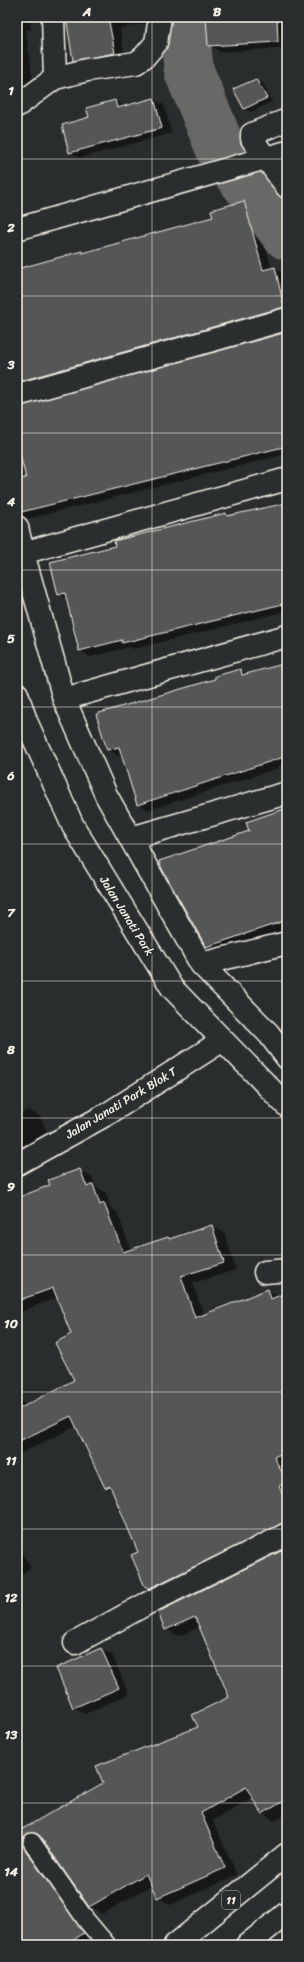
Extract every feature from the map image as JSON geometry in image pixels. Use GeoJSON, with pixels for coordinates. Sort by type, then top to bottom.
{"type":"FeatureCollection","features":[{"type":"Feature","properties":{"kind":"main road"},"geometry":{"type":"LineString","coordinates":[[53,17],[55,78]]}},
{"type":"Feature","properties":{"kind":"main road"},"geometry":{"type":"LineString","coordinates":[[17,106],[55,78],[87,70],[136,63],[144,57],[156,42],[160,17]]}},
{"type":"Feature","properties":{"kind":"main road"},"geometry":{"type":"LineString","coordinates":[[287,120],[252,134],[252,139],[259,158],[287,187]]}},
{"type":"Feature","properties":{"kind":"main road"},"geometry":{"type":"LineString","coordinates":[[17,229],[225,170],[259,158],[287,152]]}},
{"type":"Feature","properties":{"kind":"main road"},"geometry":{"type":"LineString","coordinates":[[17,395],[287,320]]}},
{"type":"Feature","properties":{"kind":"main road"},"geometry":{"type":"LineString","coordinates":[[23,554],[287,479]]}},
{"type":"Feature","properties":{"kind":"main road"},"geometry":{"type":"LineString","coordinates":[[17,527],[23,554],[64,699],[106,795],[132,838],[201,964],[269,1034],[287,1058]]}},
{"type":"Feature","properties":{"kind":"main road"},"geometry":{"type":"LineString","coordinates":[[64,699],[287,636]]}},
{"type":"Feature","properties":{"kind":"main road","name":"Jalan Janati Park"},"geometry":{"type":"LineString","coordinates":[[17,694],[26,721],[73,826],[113,894],[172,988],[287,1106]]}},
{"type":"Feature","properties":{"kind":"main road"},"geometry":{"type":"LineString","coordinates":[[132,838],[287,793]]}},
{"type":"Feature","properties":{"kind":"main road"},"geometry":{"type":"LineString","coordinates":[[201,964],[287,943]]}},
{"type":"Feature","properties":{"kind":"main road","name":"Jalan Janati Park Blok T"},"geometry":{"type":"LineString","coordinates":[[17,1164],[109,1112],[223,1040]]}},
{"type":"Feature","properties":{"kind":"main road"},"geometry":{"type":"LineString","coordinates":[[265,1272],[287,1270]]}},
{"type":"Feature","properties":{"kind":"main road"},"geometry":{"type":"LineString","coordinates":[[75,1643],[146,1604],[287,1534]]}},
{"type":"Feature","properties":{"kind":"main road","name":"11"},"geometry":{"type":"LineString","coordinates":[[176,1945],[287,1854]]}},
{"type":"Feature","properties":{"kind":"main road"},"geometry":{"type":"LineString","coordinates":[[246,1945],[287,1913]]}},
{"type":"Feature","properties":{"kind":"lane"},"geometry":{"type":"LineString","coordinates":[[32,1842],[86,1920],[107,1945]]}},
{"type":"Feature","properties":{"kind":"building"},"geometry":{"type":"Polygon","coordinates":[[[66,17],[108,17],[115,53],[73,61],[66,17]]]}},
{"type":"Feature","properties":{"kind":"building"},"geometry":{"type":"Polygon","coordinates":[[[206,17],[277,17],[278,42],[208,46],[206,17]]]}},
{"type":"Feature","properties":{"kind":"building"},"geometry":{"type":"Polygon","coordinates":[[[256,79],[267,98],[244,109],[233,89],[256,79]]]}},
{"type":"Feature","properties":{"kind":"building"},"geometry":{"type":"Polygon","coordinates":[[[154,98],[162,128],[69,153],[62,125],[89,117],[86,108],[115,100],[117,108],[154,98]]]}},
{"type":"Feature","properties":{"kind":"building"},"geometry":{"type":"Polygon","coordinates":[[[244,201],[263,270],[275,267],[284,307],[17,382],[17,269],[82,251],[82,253],[213,217],[211,210],[244,201]]]}},
{"type":"Feature","properties":{"kind":"building"},"geometry":{"type":"Polygon","coordinates":[[[287,332],[287,446],[17,513],[17,480],[26,478],[17,442],[17,407],[287,332]]]}},
{"type":"Feature","properties":{"kind":"building"},"geometry":{"type":"Polygon","coordinates":[[[287,503],[287,603],[122,643],[122,640],[79,651],[65,593],[58,595],[50,562],[115,546],[114,541],[226,513],[227,516],[287,503]]]}},
{"type":"Feature","properties":{"kind":"building"},"geometry":{"type":"Polygon","coordinates":[[[287,663],[287,756],[137,805],[119,747],[107,750],[96,714],[215,679],[215,676],[241,669],[242,675],[287,663]]]}},
{"type":"Feature","properties":{"kind":"building"},"geometry":{"type":"Polygon","coordinates":[[[287,808],[287,920],[206,947],[162,869],[159,861],[249,831],[246,822],[287,808]]]}},
{"type":"Feature","properties":{"kind":"building"},"geometry":{"type":"Polygon","coordinates":[[[80,1169],[87,1187],[93,1184],[100,1205],[104,1203],[123,1252],[168,1237],[169,1239],[212,1225],[224,1263],[181,1276],[195,1318],[268,1289],[271,1299],[287,1292],[287,1451],[274,1457],[287,1482],[279,1486],[287,1506],[287,1522],[148,1589],[147,1586],[145,1587],[131,1555],[138,1552],[110,1486],[105,1488],[71,1416],[17,1442],[17,1410],[74,1380],[55,1343],[71,1334],[53,1288],[17,1301],[17,1198],[50,1185],[48,1180],[80,1169]]]}},
{"type":"Feature","properties":{"kind":"building"},"geometry":{"type":"Polygon","coordinates":[[[287,1548],[287,1799],[262,1814],[246,1787],[201,1813],[225,1868],[157,1898],[146,1874],[89,1907],[40,1836],[36,1833],[27,1834],[23,1838],[24,1848],[84,1933],[66,1945],[17,1945],[17,1832],[103,1783],[96,1766],[198,1727],[192,1715],[229,1697],[195,1617],[165,1630],[158,1612],[287,1548]]]}},
{"type":"Feature","properties":{"kind":"building"},"geometry":{"type":"Polygon","coordinates":[[[101,1648],[119,1688],[73,1708],[56,1668],[101,1648]]]}},
{"type":"Feature","properties":{"kind":"waterway"},"geometry":{"type":"LineString","coordinates":[[183,17],[189,71],[222,152],[287,235]]}}]}
